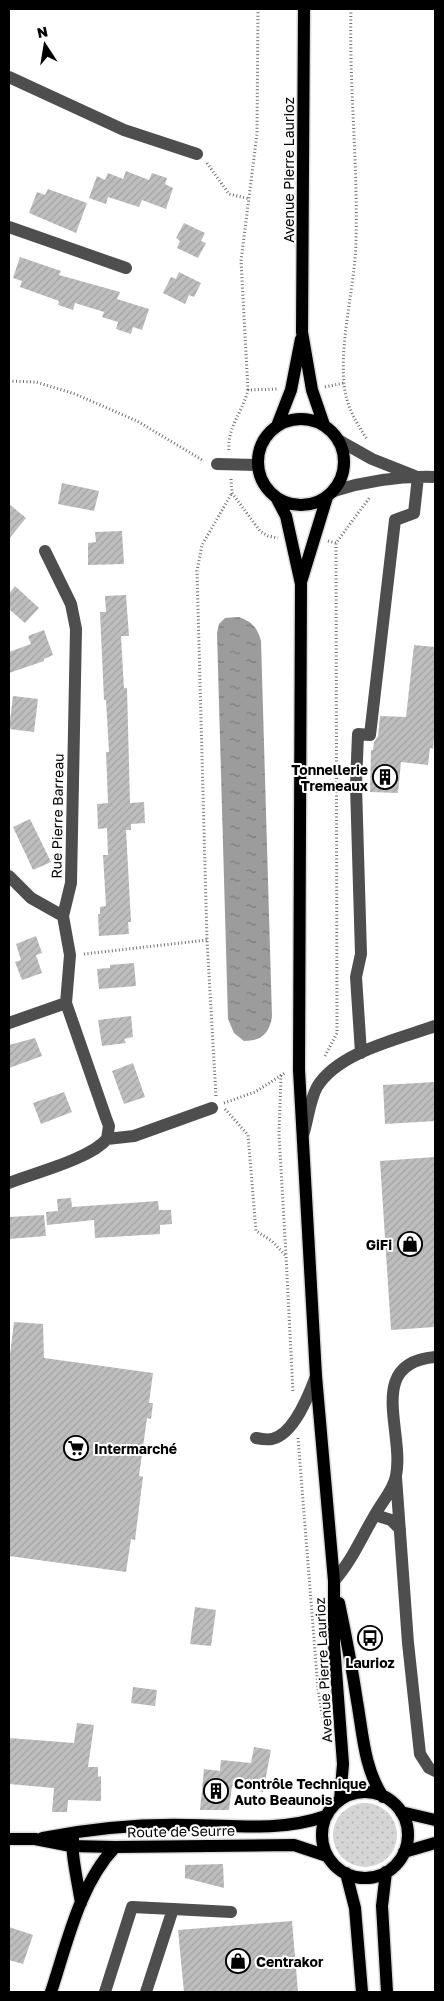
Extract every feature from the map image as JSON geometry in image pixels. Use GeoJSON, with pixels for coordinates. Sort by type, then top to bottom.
{"type":"FeatureCollection","features":[{"type":"Feature","properties":{"kind":"main road","name":"Avenue Pierre Laurioz"},"geometry":{"type":"LineString","coordinates":[[304,9],[302,332],[312,390],[324,425]]}},
{"type":"Feature","properties":{"kind":"main road","name":"Avenue Pierre Laurioz"},"geometry":{"type":"LineString","coordinates":[[277,426],[291,390],[302,332]]}},
{"type":"Feature","properties":{"kind":"main road"},"geometry":{"type":"LineString","coordinates":[[300,584],[314,537],[330,494],[341,480],[345,468],[344,454],[340,442],[324,425],[309,419],[292,420],[277,426],[262,443],[258,465],[261,478],[276,497],[286,516],[300,584],[299,1070],[316,1376],[334,1581]]}},
{"type":"Feature","properties":{"kind":"main road"},"geometry":{"type":"LineString","coordinates":[[276,497],[288,503],[301,505],[315,503],[330,494]]}},
{"type":"Feature","properties":{"kind":"main road","name":"Avenue Pierre Laurioz"},"geometry":{"type":"LineString","coordinates":[[334,1581],[348,1642],[366,1756],[372,1780],[383,1796]]}},
{"type":"Feature","properties":{"kind":"main road","name":"Avenue Pierre Laurioz"},"geometry":{"type":"LineString","coordinates":[[334,1581],[334,1644],[343,1764],[340,1800]]}},
{"type":"Feature","properties":{"kind":"main road"},"geometry":{"type":"LineString","coordinates":[[401,1812],[407,1829],[404,1852],[397,1863],[386,1872],[366,1878],[346,1874],[335,1866],[327,1856],[322,1836],[326,1816],[340,1800],[361,1792],[383,1796],[401,1812],[435,1820]]}},
{"type":"Feature","properties":{"kind":"main road","name":"Route de Seurre"},"geometry":{"type":"LineString","coordinates":[[9,1839],[35,1839],[82,1831],[186,1825],[230,1827],[293,1825],[326,1816]]}},
{"type":"Feature","properties":{"kind":"main road"},"geometry":{"type":"LineString","coordinates":[[81,1903],[78,1877],[71,1846],[73,1840],[82,1831]]}},
{"type":"Feature","properties":{"kind":"main road","name":"Route de Seurre"},"geometry":{"type":"LineString","coordinates":[[35,1839],[71,1846],[294,1845],[327,1856]]}},
{"type":"Feature","properties":{"kind":"main road"},"geometry":{"type":"LineString","coordinates":[[404,1852],[435,1843]]}},
{"type":"Feature","properties":{"kind":"main road"},"geometry":{"type":"LineString","coordinates":[[51,1992],[81,1903],[102,1865],[115,1847]]}},
{"type":"Feature","properties":{"kind":"main road"},"geometry":{"type":"LineString","coordinates":[[386,1872],[382,1906],[387,1992]]}},
{"type":"Feature","properties":{"kind":"main road"},"geometry":{"type":"LineString","coordinates":[[346,1874],[355,1908],[362,1992]]}},
{"type":"Feature","properties":{"kind":"street"},"geometry":{"type":"LineString","coordinates":[[9,77],[124,130],[197,154]]}},
{"type":"Feature","properties":{"kind":"street"},"geometry":{"type":"LineString","coordinates":[[9,227],[126,268]]}},
{"type":"Feature","properties":{"kind":"street"},"geometry":{"type":"LineString","coordinates":[[340,442],[372,459],[418,476]]}},
{"type":"Feature","properties":{"kind":"street"},"geometry":{"type":"LineString","coordinates":[[217,464],[230,466],[258,465]]}},
{"type":"Feature","properties":{"kind":"street"},"geometry":{"type":"LineString","coordinates":[[361,1053],[356,977],[361,954],[356,786],[358,734],[370,735],[395,520],[414,513],[418,476]]}},
{"type":"Feature","properties":{"kind":"street"},"geometry":{"type":"LineString","coordinates":[[330,494],[371,481],[418,476],[435,477]]}},
{"type":"Feature","properties":{"kind":"street","name":"Rue Pierre Barreau"},"geometry":{"type":"LineString","coordinates":[[46,551],[71,604],[76,630],[71,883],[63,916],[70,955],[66,1003],[106,1118],[109,1133],[107,1139]]}},
{"type":"Feature","properties":{"kind":"street"},"geometry":{"type":"LineString","coordinates":[[9,876],[31,898],[63,916]]}},
{"type":"Feature","properties":{"kind":"street"},"geometry":{"type":"LineString","coordinates":[[9,1023],[66,1003]]}},
{"type":"Feature","properties":{"kind":"street"},"geometry":{"type":"LineString","coordinates":[[302,1140],[313,1098],[322,1080],[341,1063],[361,1053],[435,1026]]}},
{"type":"Feature","properties":{"kind":"street"},"geometry":{"type":"LineString","coordinates":[[9,1183],[89,1153],[102,1146],[107,1139],[134,1136],[216,1106]]}},
{"type":"Feature","properties":{"kind":"street"},"geometry":{"type":"LineString","coordinates":[[435,1357],[412,1362],[398,1373],[393,1394],[396,1477],[408,1643],[420,1754],[429,1768],[435,1771]]}},
{"type":"Feature","properties":{"kind":"street"},"geometry":{"type":"LineString","coordinates":[[256,1438],[271,1439],[280,1436],[300,1413],[316,1376]]}},
{"type":"Feature","properties":{"kind":"street"},"geometry":{"type":"LineString","coordinates":[[334,1581],[346,1567],[396,1477]]}},
{"type":"Feature","properties":{"kind":"street"},"geometry":{"type":"LineString","coordinates":[[375,1514],[391,1520],[400,1529]]}},
{"type":"Feature","properties":{"kind":"street"},"geometry":{"type":"LineString","coordinates":[[105,1992],[132,1907],[231,1912]]}},
{"type":"Feature","properties":{"kind":"street"},"geometry":{"type":"LineString","coordinates":[[146,1992],[173,1909]]}},
{"type":"Feature","properties":{"kind":"path"},"geometry":{"type":"LineString","coordinates":[[258,9],[257,134],[241,261],[248,390],[244,406],[228,438],[232,493],[260,531],[278,539],[291,536]]}},
{"type":"Feature","properties":{"kind":"path"},"geometry":{"type":"LineString","coordinates":[[351,9],[350,57],[356,242],[347,307],[344,383],[349,410],[374,450],[372,459]]}},
{"type":"Feature","properties":{"kind":"path"},"geometry":{"type":"LineString","coordinates":[[197,154],[209,164],[229,194],[250,199]]}},
{"type":"Feature","properties":{"kind":"path"},"geometry":{"type":"LineString","coordinates":[[9,381],[36,382],[75,394],[137,421],[201,460],[217,464]]}},
{"type":"Feature","properties":{"kind":"path"},"geometry":{"type":"LineString","coordinates":[[312,390],[344,383]]}},
{"type":"Feature","properties":{"kind":"path"},"geometry":{"type":"LineString","coordinates":[[248,390],[291,390]]}},
{"type":"Feature","properties":{"kind":"path"},"geometry":{"type":"LineString","coordinates":[[320,1061],[330,1050],[337,1033],[336,543],[368,501],[373,492],[371,481]]}},
{"type":"Feature","properties":{"kind":"path"},"geometry":{"type":"LineString","coordinates":[[232,493],[202,545],[197,571],[207,940],[216,1106],[255,1092],[288,1070],[299,1070]]}},
{"type":"Feature","properties":{"kind":"path"},"geometry":{"type":"LineString","coordinates":[[314,537],[336,543]]}},
{"type":"Feature","properties":{"kind":"path"},"geometry":{"type":"LineString","coordinates":[[70,955],[207,940]]}},
{"type":"Feature","properties":{"kind":"path"},"geometry":{"type":"LineString","coordinates":[[281,1075],[279,1134],[286,1256]]}},
{"type":"Feature","properties":{"kind":"shaded area"},"geometry":{"type":"Polygon","coordinates":[[[359,1803],[371,1803],[388,1812],[395,1823],[397,1835],[395,1847],[388,1858],[371,1867],[359,1867],[347,1862],[338,1853],[333,1841],[333,1829],[338,1817],[347,1808],[359,1803]]]}},
{"type":"Feature","properties":{"kind":"water"},"geometry":{"type":"Polygon","coordinates":[[[239,617],[253,626],[258,632],[261,641],[272,1017],[266,1032],[260,1038],[250,1041],[244,1041],[234,1033],[228,1019],[217,633],[219,624],[225,618],[239,617]]]}},
{"type":"Feature","properties":{"kind":"building"},"geometry":{"type":"Polygon","coordinates":[[[126,171],[149,180],[152,173],[167,178],[165,184],[173,188],[166,209],[142,200],[139,207],[108,197],[106,204],[89,198],[97,176],[105,180],[108,173],[123,179],[126,171]]]}},
{"type":"Feature","properties":{"kind":"building"},"geometry":{"type":"Polygon","coordinates":[[[48,189],[87,203],[76,233],[29,213],[37,192],[45,195],[48,189]]]}},
{"type":"Feature","properties":{"kind":"building"},"geometry":{"type":"Polygon","coordinates":[[[184,223],[205,233],[201,241],[206,243],[198,258],[177,248],[180,241],[176,238],[184,223]]]}},
{"type":"Feature","properties":{"kind":"building"},"geometry":{"type":"Polygon","coordinates":[[[20,257],[61,271],[59,275],[120,292],[117,299],[149,309],[142,330],[133,327],[131,334],[116,329],[118,322],[102,317],[104,312],[75,303],[73,310],[58,305],[59,301],[20,287],[22,281],[13,278],[20,257]]]}},
{"type":"Feature","properties":{"kind":"building"},"geometry":{"type":"Polygon","coordinates":[[[179,272],[201,283],[194,297],[189,295],[185,304],[163,293],[171,277],[176,279],[179,272]]]}},
{"type":"Feature","properties":{"kind":"building"},"geometry":{"type":"Polygon","coordinates":[[[62,483],[99,491],[94,511],[58,504],[62,483]]]}},
{"type":"Feature","properties":{"kind":"building"},"geometry":{"type":"Polygon","coordinates":[[[9,504],[26,518],[9,539],[9,504]]]}},
{"type":"Feature","properties":{"kind":"building"},"geometry":{"type":"Polygon","coordinates":[[[122,531],[124,564],[88,565],[88,543],[96,542],[95,532],[122,531]]]}},
{"type":"Feature","properties":{"kind":"building"},"geometry":{"type":"Polygon","coordinates":[[[15,586],[39,608],[25,623],[9,609],[9,594],[15,586]]]}},
{"type":"Feature","properties":{"kind":"building"},"geometry":{"type":"Polygon","coordinates":[[[126,595],[129,636],[121,636],[124,688],[127,688],[130,803],[144,802],[145,823],[131,824],[131,830],[126,830],[131,922],[128,922],[129,934],[99,936],[98,914],[100,914],[100,907],[106,906],[103,855],[108,855],[107,828],[98,829],[97,804],[108,803],[106,752],[109,752],[106,700],[104,700],[100,612],[106,612],[105,596],[126,595]]]}},
{"type":"Feature","properties":{"kind":"building"},"geometry":{"type":"Polygon","coordinates":[[[44,630],[53,655],[44,659],[44,661],[9,673],[9,652],[31,644],[28,636],[44,630]]]}},
{"type":"Feature","properties":{"kind":"building"},"geometry":{"type":"Polygon","coordinates":[[[414,645],[435,647],[435,727],[433,749],[430,748],[428,765],[401,762],[398,793],[370,792],[371,750],[373,750],[374,742],[378,736],[380,716],[406,717],[414,645]]]}},
{"type":"Feature","properties":{"kind":"building"},"geometry":{"type":"Polygon","coordinates":[[[13,696],[38,699],[34,732],[9,729],[13,696]]]}},
{"type":"Feature","properties":{"kind":"building"},"geometry":{"type":"Polygon","coordinates":[[[30,819],[51,862],[33,870],[13,827],[30,819]]]}},
{"type":"Feature","properties":{"kind":"building"},"geometry":{"type":"Polygon","coordinates":[[[36,936],[42,953],[36,955],[42,973],[22,980],[15,962],[21,960],[16,944],[36,936]]]}},
{"type":"Feature","properties":{"kind":"building"},"geometry":{"type":"Polygon","coordinates":[[[134,963],[136,986],[99,989],[97,969],[110,968],[110,965],[134,963]]]}},
{"type":"Feature","properties":{"kind":"building"},"geometry":{"type":"Polygon","coordinates":[[[131,1016],[133,1037],[124,1039],[126,1043],[102,1046],[98,1020],[131,1016]]]}},
{"type":"Feature","properties":{"kind":"building"},"geometry":{"type":"Polygon","coordinates":[[[35,1038],[42,1056],[9,1068],[9,1045],[35,1038]]]}},
{"type":"Feature","properties":{"kind":"building"},"geometry":{"type":"Polygon","coordinates":[[[133,1063],[145,1097],[124,1104],[112,1071],[133,1063]]]}},
{"type":"Feature","properties":{"kind":"building"},"geometry":{"type":"Polygon","coordinates":[[[435,1082],[435,1121],[385,1124],[383,1085],[435,1082]]]}},
{"type":"Feature","properties":{"kind":"building"},"geometry":{"type":"Polygon","coordinates":[[[64,1092],[72,1112],[41,1124],[33,1103],[64,1092]]]}},
{"type":"Feature","properties":{"kind":"building","name":"GiFi"},"geometry":{"type":"Polygon","coordinates":[[[435,1157],[435,1327],[391,1330],[380,1161],[435,1157]]]}},
{"type":"Feature","properties":{"kind":"building"},"geometry":{"type":"Polygon","coordinates":[[[71,1198],[72,1207],[158,1201],[159,1210],[171,1210],[172,1224],[160,1225],[160,1234],[95,1238],[94,1220],[47,1225],[46,1212],[58,1211],[57,1199],[71,1198]]]}},
{"type":"Feature","properties":{"kind":"building"},"geometry":{"type":"Polygon","coordinates":[[[44,1215],[46,1236],[9,1239],[9,1217],[44,1215]]]}},
{"type":"Feature","properties":{"kind":"building","name":"Intermarché"},"geometry":{"type":"Polygon","coordinates":[[[14,1322],[43,1324],[44,1358],[153,1373],[149,1403],[153,1403],[151,1419],[147,1418],[139,1476],[143,1477],[135,1540],[131,1539],[126,1572],[9,1556],[9,1363],[14,1322]]]}},
{"type":"Feature","properties":{"kind":"building"},"geometry":{"type":"Polygon","coordinates":[[[195,1607],[216,1610],[211,1646],[190,1644],[195,1607]]]}},
{"type":"Feature","properties":{"kind":"building"},"geometry":{"type":"Polygon","coordinates":[[[133,1687],[157,1690],[155,1706],[131,1703],[133,1687]]]}},
{"type":"Feature","properties":{"kind":"building"},"geometry":{"type":"Polygon","coordinates":[[[77,1723],[94,1725],[88,1767],[98,1767],[98,1777],[101,1776],[101,1801],[68,1800],[67,1812],[52,1812],[54,1788],[9,1784],[9,1738],[74,1743],[77,1723]]]}},
{"type":"Feature","properties":{"kind":"building"},"geometry":{"type":"Polygon","coordinates":[[[254,1747],[271,1750],[263,1792],[232,1786],[229,1810],[200,1810],[204,1769],[220,1771],[221,1760],[251,1763],[254,1747]]]}},
{"type":"Feature","properties":{"kind":"building"},"geometry":{"type":"Polygon","coordinates":[[[223,1864],[224,1888],[185,1878],[185,1865],[223,1864]]]}},
{"type":"Feature","properties":{"kind":"building","name":"Centrakor"},"geometry":{"type":"Polygon","coordinates":[[[292,1921],[298,1992],[184,1992],[178,1930],[292,1921]]]}},
{"type":"Feature","properties":{"kind":"building"},"geometry":{"type":"Polygon","coordinates":[[[9,1927],[33,1935],[23,1964],[9,1960],[9,1927]]]}},
{"type":"Feature","properties":{"kind":"place","name":"Tonnellerie Tremeaux"},"geometry":{"type":"Point","coordinates":[385,777]}},
{"type":"Feature","properties":{"kind":"place","name":"GiFi"},"geometry":{"type":"Point","coordinates":[410,1244]}},
{"type":"Feature","properties":{"kind":"place","name":"Intermarché"},"geometry":{"type":"Point","coordinates":[76,1448]}},
{"type":"Feature","properties":{"kind":"place","name":"Laurioz"},"geometry":{"type":"Point","coordinates":[370,1638]}},
{"type":"Feature","properties":{"kind":"place","name":"Contrôle Technique Auto Beaunois"},"geometry":{"type":"Point","coordinates":[216,1791]}},
{"type":"Feature","properties":{"kind":"place","name":"Centrakor"},"geometry":{"type":"Point","coordinates":[238,1961]}}]}
